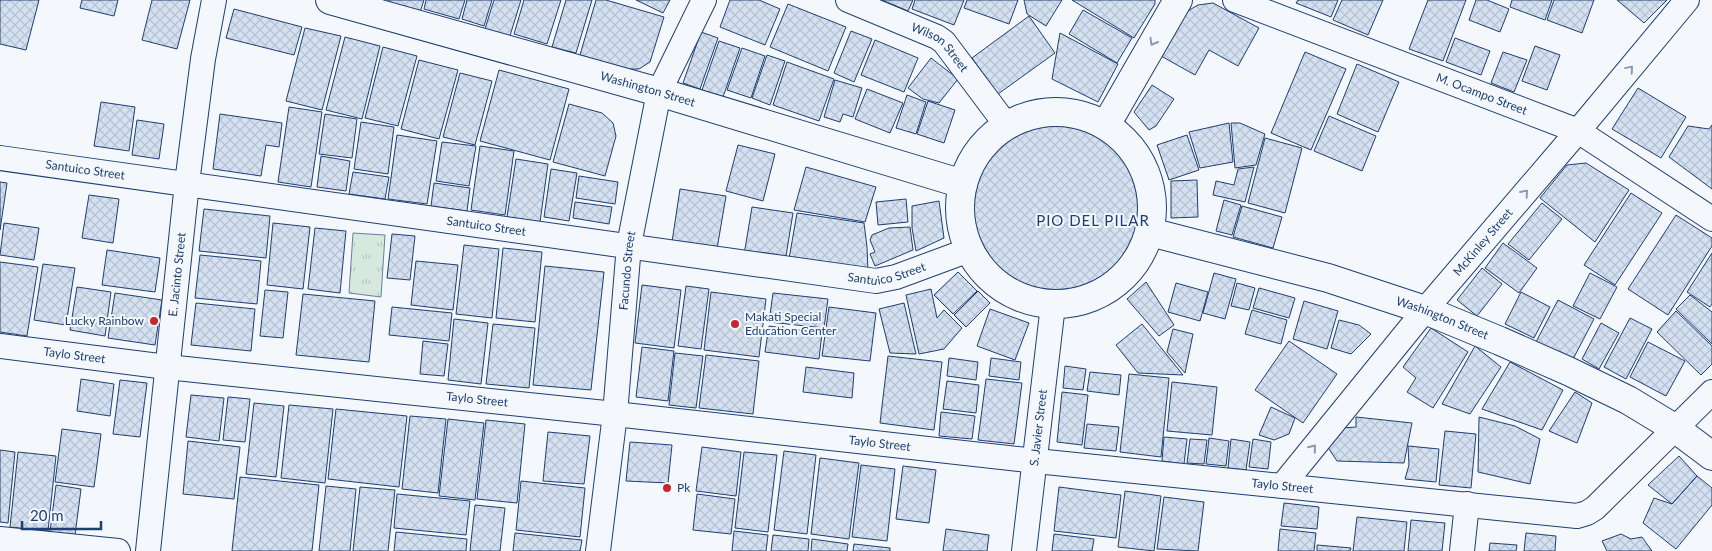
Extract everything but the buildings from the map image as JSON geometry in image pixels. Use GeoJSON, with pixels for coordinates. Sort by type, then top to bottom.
{"type":"FeatureCollection","features":[{"type":"Feature","properties":{"kind":"street","name":"E. Jacinto Street"},"geometry":{"type":"LineString","coordinates":[[148,551],[187,184],[203,59],[214,0]]}},
{"type":"Feature","properties":{"kind":"street","name":"Washington Street"},"geometry":{"type":"LineString","coordinates":[[330,0],[659,92],[963,184]]}},
{"type":"Feature","properties":{"kind":"street","name":"Facundo Street"},"geometry":{"type":"LineString","coordinates":[[598,551],[615,414],[629,245],[659,92],[704,0]]}},
{"type":"Feature","properties":{"kind":"street","name":"Wilson Street"},"geometry":{"type":"LineString","coordinates":[[848,0],[937,37],[944,42],[1007,126]]}},
{"type":"Feature","properties":{"kind":"street"},"geometry":{"type":"LineString","coordinates":[[1106,125],[1178,0]]}},
{"type":"Feature","properties":{"kind":"street","name":"M. Ocampo Street"},"geometry":{"type":"LineString","coordinates":[[1235,0],[1578,131],[1712,219]]}},
{"type":"Feature","properties":{"kind":"street","name":"McKinley Street"},"geometry":{"type":"LineString","coordinates":[[1282,486],[1425,310],[1687,0]]}},
{"type":"Feature","properties":{"kind":"street"},"geometry":{"type":"LineString","coordinates":[[1039,113],[1074,113],[1106,125],[1126,140],[1140,160],[1150,183],[1153,208],[1150,232],[1140,256],[1124,277],[1103,293],[1079,302],[1053,305],[1027,301],[1003,290],[983,272],[969,250],[962,229],[960,206],[963,184],[972,161],[988,141],[1007,126],[1039,113]]}},
{"type":"Feature","properties":{"kind":"street","name":"Santuico Street"},"geometry":{"type":"LineString","coordinates":[[0,158],[876,281],[896,277],[969,250]]}},
{"type":"Feature","properties":{"kind":"street","name":"Washington Street"},"geometry":{"type":"LineString","coordinates":[[1150,232],[1328,278],[1425,310],[1568,371],[1628,400],[1676,429],[1712,456]]}},
{"type":"Feature","properties":{"kind":"street","name":"S. Javier Street"},"geometry":{"type":"LineString","coordinates":[[1024,551],[1053,305]]}},
{"type":"Feature","properties":{"kind":"street","name":"Taylo Street"},"geometry":{"type":"LineString","coordinates":[[0,346],[167,367],[1577,516],[1595,508],[1712,392]]}},
{"type":"Feature","properties":{"kind":"street"},"geometry":{"type":"LineString","coordinates":[[1462,551],[1468,504]]}},
{"type":"Feature","properties":{"kind":"street"},"geometry":{"type":"LineString","coordinates":[[0,539],[118,551]]}},
{"type":"Feature","properties":{"kind":"green space"},"geometry":{"type":"Polygon","coordinates":[[[353,233],[385,235],[381,297],[349,293],[353,233]]]}},
{"type":"Feature","properties":{"kind":"place","name":"Lucky Rainbow"},"geometry":{"type":"Point","coordinates":[154,321]}},
{"type":"Feature","properties":{"kind":"place","name":"Makati Special Education Center"},"geometry":{"type":"Point","coordinates":[735,324]}},
{"type":"Feature","properties":{"kind":"place","name":"Pk"},"geometry":{"type":"Point","coordinates":[667,488]}},
{"type":"Feature","properties":{"kind":"district","name":"PIO DEL PILAR"},"geometry":{"type":"Point","coordinates":[1093,221]}}]}
